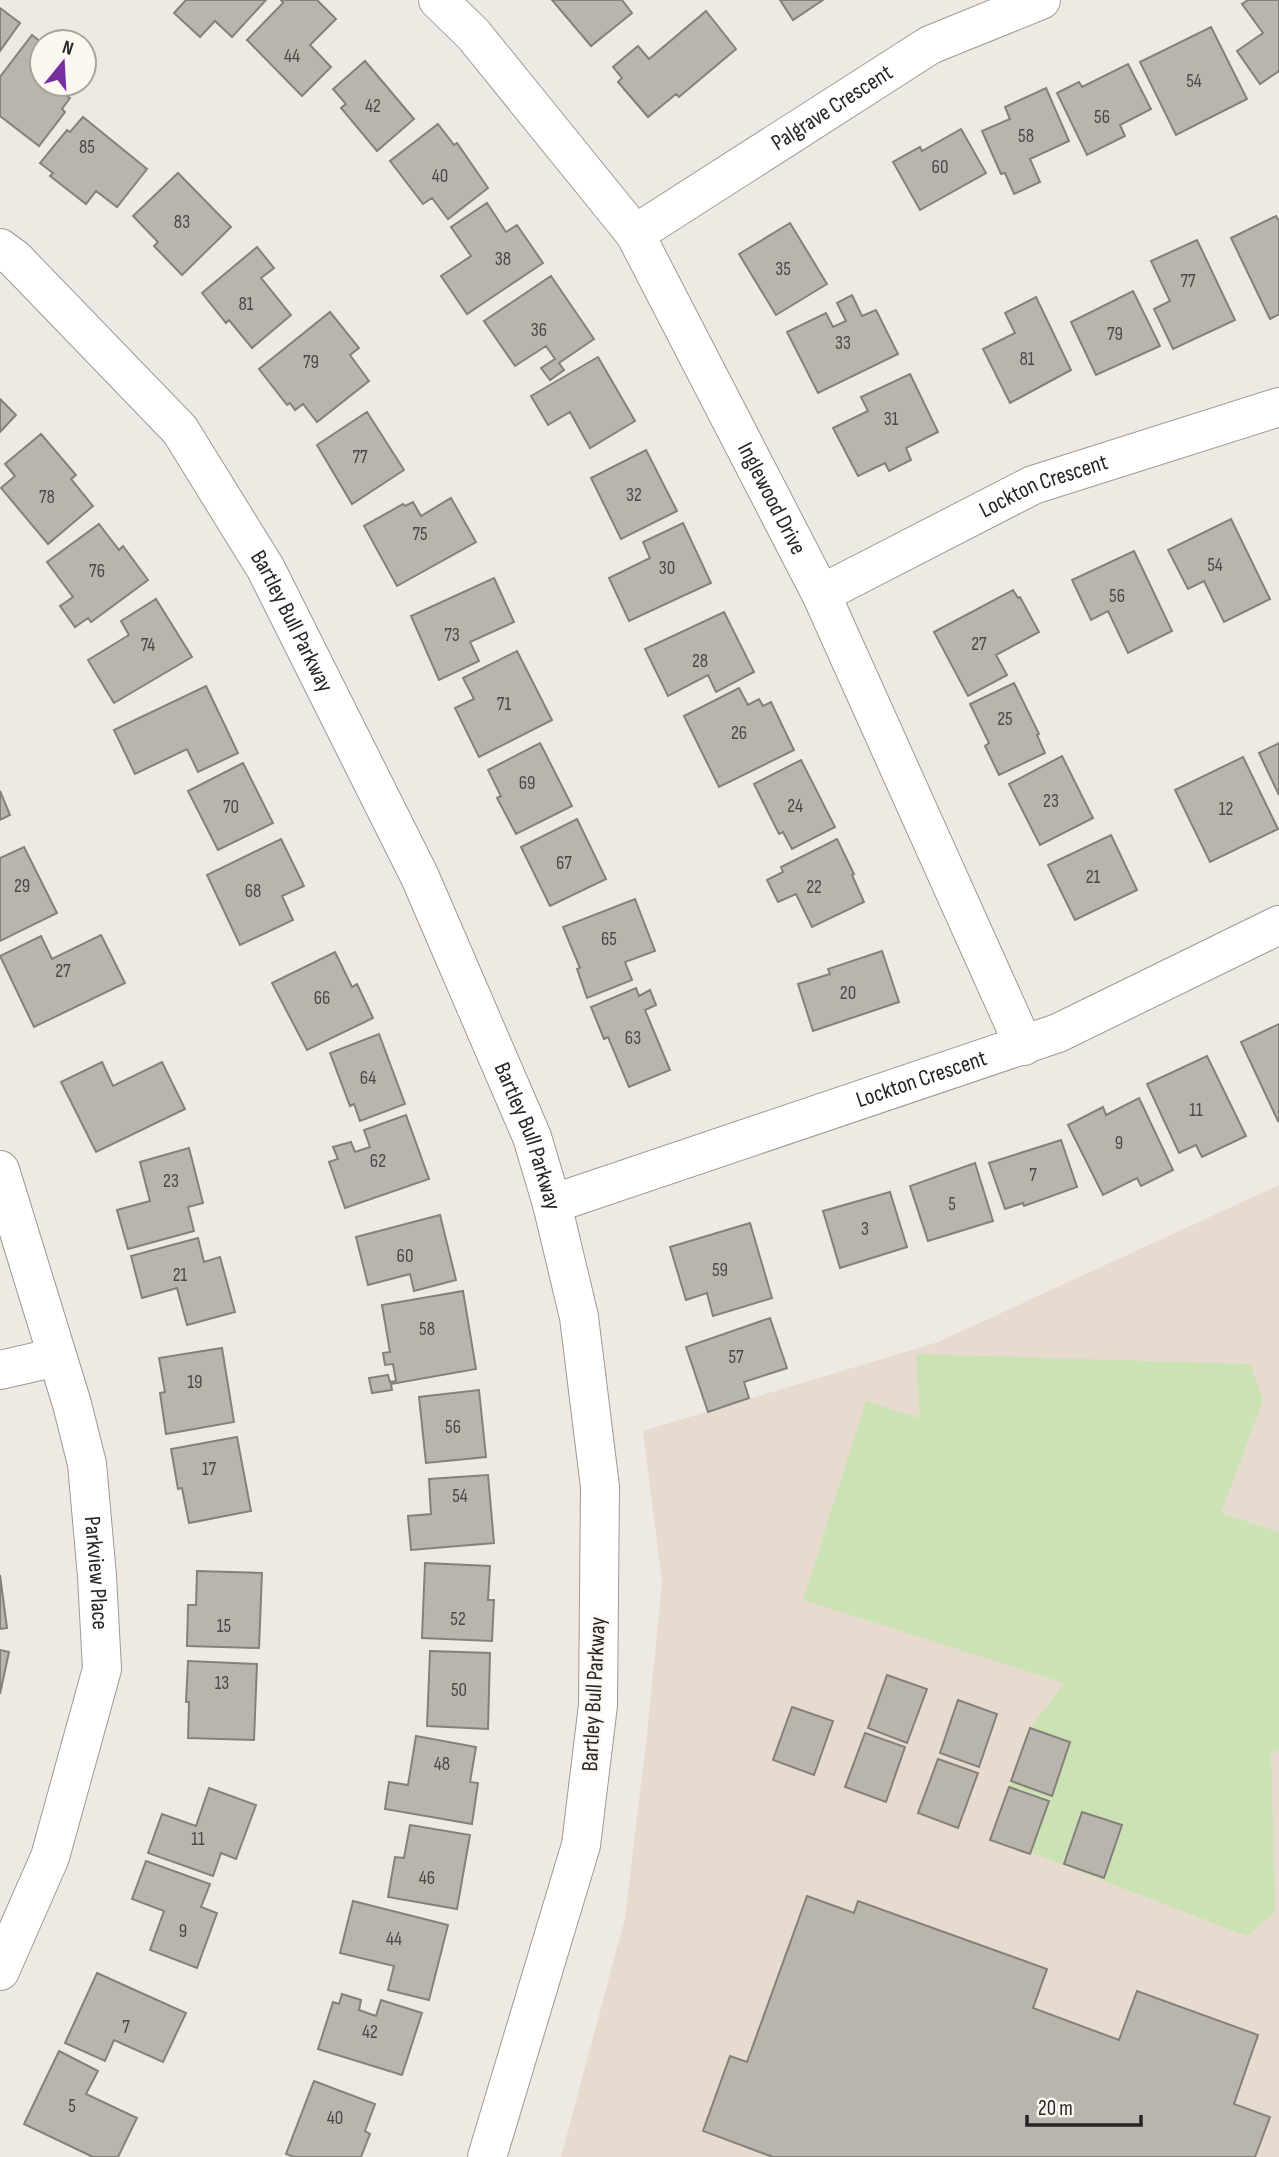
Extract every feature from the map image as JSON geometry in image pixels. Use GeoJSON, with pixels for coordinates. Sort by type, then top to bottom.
{"type":"FeatureCollection","features":[{"type":"Feature","properties":{"kind":"street","name":"Inglewood Drive"},"geometry":{"type":"LineString","coordinates":[[438,0],[473,34],[635,234],[821,594],[1024,1046]]}},
{"type":"Feature","properties":{"kind":"street","name":"Palgrave Crescent"},"geometry":{"type":"LineString","coordinates":[[635,234],[930,45],[1041,0]]}},
{"type":"Feature","properties":{"kind":"street","name":"Bartley Bull Parkway"},"geometry":{"type":"LineString","coordinates":[[0,248],[15,259],[180,430],[266,569],[420,877],[532,1138],[552,1204],[579,1318],[600,1488],[598,1705],[581,1845],[487,2157]]}},
{"type":"Feature","properties":{"kind":"street","name":"Lockton Crescent"},"geometry":{"type":"LineString","coordinates":[[821,594],[1033,485],[1279,407]]}},
{"type":"Feature","properties":{"kind":"street","name":"Lockton Crescent"},"geometry":{"type":"LineString","coordinates":[[552,1204],[1058,1033],[1279,925]]}},
{"type":"Feature","properties":{"kind":"street","name":"Parkview Place"},"geometry":{"type":"LineString","coordinates":[[0,1170],[87,1464],[102,1669],[50,1857],[0,1971]]}},
{"type":"Feature","properties":{"kind":"street"},"geometry":{"type":"LineString","coordinates":[[0,1370],[57,1357]]}},
{"type":"Feature","properties":{"kind":"shaded area"},"geometry":{"type":"Polygon","coordinates":[[[1279,1185],[1279,2157],[561,2157],[625,1918],[647,1734],[662,1582],[643,1431],[938,1342],[1279,1185]]]}},
{"type":"Feature","properties":{"kind":"green space"},"geometry":{"type":"Polygon","coordinates":[[[916,1354],[1250,1364],[1263,1400],[1221,1513],[1279,1532],[1279,1752],[1271,1750],[1275,1912],[1247,1936],[1008,1844],[1008,1788],[1026,1734],[1064,1683],[803,1600],[866,1401],[920,1418],[916,1354]]]}},
{"type":"Feature","properties":{"kind":"building"},"geometry":{"type":"Polygon","coordinates":[[[186,0],[266,0],[232,37],[215,21],[200,37],[174,13],[186,0]]]}},
{"type":"Feature","properties":{"kind":"building"},"geometry":{"type":"Polygon","coordinates":[[[281,0],[317,0],[336,19],[310,45],[331,67],[302,96],[247,40],[283,3],[281,0]]]}},
{"type":"Feature","properties":{"kind":"building"},"geometry":{"type":"Polygon","coordinates":[[[552,0],[622,0],[632,13],[591,46],[552,0]]]}},
{"type":"Feature","properties":{"kind":"building"},"geometry":{"type":"Polygon","coordinates":[[[780,0],[823,0],[793,20],[780,0]]]}},
{"type":"Feature","properties":{"kind":"building"},"geometry":{"type":"Polygon","coordinates":[[[1248,0],[1279,0],[1279,71],[1260,84],[1237,51],[1263,33],[1242,4],[1248,0]]]}},
{"type":"Feature","properties":{"kind":"building"},"geometry":{"type":"Polygon","coordinates":[[[0,8],[20,23],[0,51],[0,8]]]}},
{"type":"Feature","properties":{"kind":"building"},"geometry":{"type":"Polygon","coordinates":[[[706,11],[736,49],[679,97],[676,94],[648,117],[618,82],[622,78],[613,67],[638,46],[649,59],[706,11]]]}},
{"type":"Feature","properties":{"kind":"building"},"geometry":{"type":"Polygon","coordinates":[[[1211,27],[1247,99],[1176,135],[1140,62],[1211,27]]]}},
{"type":"Feature","properties":{"kind":"building"},"geometry":{"type":"Polygon","coordinates":[[[28,40],[28,98],[70,98],[62,109],[65,112],[39,146],[0,116],[0,77],[28,40]]]}},
{"type":"Feature","properties":{"kind":"building"},"geometry":{"type":"Polygon","coordinates":[[[365,61],[414,119],[377,151],[341,108],[346,104],[333,89],[365,61]]]}},
{"type":"Feature","properties":{"kind":"building"},"geometry":{"type":"Polygon","coordinates":[[[1128,64],[1151,109],[1120,125],[1125,136],[1087,155],[1057,93],[1079,82],[1082,87],[1128,64]]]}},
{"type":"Feature","properties":{"kind":"building"},"geometry":{"type":"Polygon","coordinates":[[[1046,88],[1069,141],[1030,159],[1040,182],[1014,194],[1005,173],[1001,174],[982,131],[1010,119],[1005,107],[1046,88]]]}},
{"type":"Feature","properties":{"kind":"building"},"geometry":{"type":"Polygon","coordinates":[[[83,117],[147,169],[117,207],[96,191],[86,204],[50,176],[53,173],[40,163],[67,130],[70,132],[83,117]]]}},
{"type":"Feature","properties":{"kind":"building"},"geometry":{"type":"Polygon","coordinates":[[[438,124],[454,145],[457,143],[488,188],[448,219],[432,198],[423,204],[390,161],[438,124]]]}},
{"type":"Feature","properties":{"kind":"building"},"geometry":{"type":"Polygon","coordinates":[[[961,129],[986,173],[920,210],[893,162],[920,147],[922,151],[961,129]]]}},
{"type":"Feature","properties":{"kind":"building"},"geometry":{"type":"Polygon","coordinates":[[[178,173],[231,227],[182,275],[154,246],[158,242],[133,216],[178,173]]]}},
{"type":"Feature","properties":{"kind":"building"},"geometry":{"type":"Polygon","coordinates":[[[487,203],[506,232],[517,225],[543,263],[467,314],[441,276],[471,256],[451,227],[487,203]]]}},
{"type":"Feature","properties":{"kind":"building"},"geometry":{"type":"Polygon","coordinates":[[[1276,216],[1279,221],[1279,314],[1270,319],[1231,238],[1276,216]]]}},
{"type":"Feature","properties":{"kind":"building"},"geometry":{"type":"Polygon","coordinates":[[[790,223],[827,284],[776,315],[739,254],[790,223]]]}},
{"type":"Feature","properties":{"kind":"building"},"geometry":{"type":"Polygon","coordinates":[[[1197,240],[1235,320],[1173,349],[1154,309],[1170,301],[1151,261],[1197,240]]]}},
{"type":"Feature","properties":{"kind":"building"},"geometry":{"type":"Polygon","coordinates":[[[257,247],[274,268],[261,278],[291,315],[252,348],[229,320],[226,323],[202,293],[257,247]]]}},
{"type":"Feature","properties":{"kind":"building"},"geometry":{"type":"Polygon","coordinates":[[[551,276],[594,339],[559,363],[564,370],[550,380],[541,368],[555,359],[546,346],[515,366],[484,321],[551,276]]]}},
{"type":"Feature","properties":{"kind":"building"},"geometry":{"type":"Polygon","coordinates":[[[1133,291],[1160,346],[1096,375],[1071,322],[1133,291]]]}},
{"type":"Feature","properties":{"kind":"building"},"geometry":{"type":"Polygon","coordinates":[[[852,295],[862,316],[876,310],[898,354],[818,393],[787,332],[826,313],[833,327],[846,321],[837,303],[852,295]]]}},
{"type":"Feature","properties":{"kind":"building"},"geometry":{"type":"Polygon","coordinates":[[[1036,297],[1071,370],[1010,403],[983,349],[1015,333],[1005,313],[1036,297]]]}},
{"type":"Feature","properties":{"kind":"building"},"geometry":{"type":"Polygon","coordinates":[[[330,312],[359,348],[350,355],[369,381],[317,422],[303,404],[295,410],[290,403],[287,405],[259,369],[330,312]]]}},
{"type":"Feature","properties":{"kind":"building"},"geometry":{"type":"Polygon","coordinates":[[[598,357],[635,421],[590,448],[570,412],[548,425],[531,396],[598,357]]]}},
{"type":"Feature","properties":{"kind":"building"},"geometry":{"type":"Polygon","coordinates":[[[910,374],[938,432],[906,448],[911,460],[889,471],[885,463],[858,476],[833,428],[868,411],[861,397],[910,374]]]}},
{"type":"Feature","properties":{"kind":"building"},"geometry":{"type":"Polygon","coordinates":[[[0,399],[16,415],[0,432],[0,399]]]}},
{"type":"Feature","properties":{"kind":"building"},"geometry":{"type":"Polygon","coordinates":[[[367,412],[404,470],[352,504],[317,445],[367,412]]]}},
{"type":"Feature","properties":{"kind":"building"},"geometry":{"type":"Polygon","coordinates":[[[41,434],[76,475],[71,479],[93,506],[48,544],[1,488],[15,476],[5,464],[41,434]]]}},
{"type":"Feature","properties":{"kind":"building"},"geometry":{"type":"Polygon","coordinates":[[[646,450],[677,511],[621,539],[591,478],[646,450]]]}},
{"type":"Feature","properties":{"kind":"building"},"geometry":{"type":"Polygon","coordinates":[[[451,498],[476,542],[397,586],[364,526],[403,504],[405,506],[413,502],[421,516],[451,498]]]}},
{"type":"Feature","properties":{"kind":"building"},"geometry":{"type":"Polygon","coordinates":[[[1231,519],[1270,599],[1224,622],[1204,581],[1188,589],[1168,550],[1231,519]]]}},
{"type":"Feature","properties":{"kind":"building"},"geometry":{"type":"Polygon","coordinates":[[[683,523],[711,583],[629,621],[609,578],[650,558],[643,542],[683,523]]]}},
{"type":"Feature","properties":{"kind":"building"},"geometry":{"type":"Polygon","coordinates":[[[99,524],[119,550],[123,546],[148,580],[91,622],[88,618],[75,627],[60,606],[73,597],[47,562],[99,524]]]}},
{"type":"Feature","properties":{"kind":"building"},"geometry":{"type":"Polygon","coordinates":[[[1134,551],[1172,631],[1128,653],[1108,611],[1091,620],[1072,580],[1134,551]]]}},
{"type":"Feature","properties":{"kind":"building"},"geometry":{"type":"Polygon","coordinates":[[[494,578],[514,622],[470,642],[479,661],[439,680],[411,616],[494,578]]]}},
{"type":"Feature","properties":{"kind":"building"},"geometry":{"type":"Polygon","coordinates":[[[1013,590],[1018,598],[1020,597],[1039,632],[996,655],[1007,675],[968,696],[934,632],[1013,590]]]}},
{"type":"Feature","properties":{"kind":"building"},"geometry":{"type":"Polygon","coordinates":[[[156,599],[192,657],[114,703],[88,660],[129,635],[121,621],[156,599]]]}},
{"type":"Feature","properties":{"kind":"building"},"geometry":{"type":"Polygon","coordinates":[[[724,612],[754,672],[716,692],[708,675],[668,696],[645,649],[724,612]]]}},
{"type":"Feature","properties":{"kind":"building"},"geometry":{"type":"Polygon","coordinates":[[[517,651],[552,720],[479,757],[455,708],[474,699],[463,678],[517,651]]]}},
{"type":"Feature","properties":{"kind":"building"},"geometry":{"type":"Polygon","coordinates":[[[1014,683],[1039,734],[1037,735],[1045,753],[999,775],[985,746],[989,743],[970,704],[1014,683]]]}},
{"type":"Feature","properties":{"kind":"building"},"geometry":{"type":"Polygon","coordinates":[[[206,686],[238,753],[198,772],[187,749],[135,774],[114,730],[206,686]]]}},
{"type":"Feature","properties":{"kind":"building"},"geometry":{"type":"Polygon","coordinates":[[[739,688],[748,705],[759,699],[763,706],[771,702],[794,750],[719,787],[684,716],[739,688]]]}},
{"type":"Feature","properties":{"kind":"building"},"geometry":{"type":"Polygon","coordinates":[[[540,743],[572,806],[516,834],[497,798],[501,796],[488,770],[540,743]]]}},
{"type":"Feature","properties":{"kind":"building"},"geometry":{"type":"Polygon","coordinates":[[[1279,743],[1279,795],[1259,753],[1279,743]]]}},
{"type":"Feature","properties":{"kind":"building"},"geometry":{"type":"Polygon","coordinates":[[[1062,756],[1093,818],[1040,845],[1009,784],[1062,756]]]}},
{"type":"Feature","properties":{"kind":"building"},"geometry":{"type":"Polygon","coordinates":[[[1243,757],[1278,829],[1210,862],[1175,790],[1243,757]]]}},
{"type":"Feature","properties":{"kind":"building"},"geometry":{"type":"Polygon","coordinates":[[[801,760],[835,827],[792,849],[783,832],[779,834],[754,784],[801,760]]]}},
{"type":"Feature","properties":{"kind":"building"},"geometry":{"type":"Polygon","coordinates":[[[243,763],[273,823],[218,850],[188,791],[243,763]]]}},
{"type":"Feature","properties":{"kind":"building"},"geometry":{"type":"Polygon","coordinates":[[[0,791],[10,815],[0,820],[0,791]]]}},
{"type":"Feature","properties":{"kind":"building"},"geometry":{"type":"Polygon","coordinates":[[[577,819],[606,879],[550,906],[521,847],[577,819]]]}},
{"type":"Feature","properties":{"kind":"building"},"geometry":{"type":"Polygon","coordinates":[[[1111,835],[1137,890],[1075,920],[1048,865],[1111,835]]]}},
{"type":"Feature","properties":{"kind":"building"},"geometry":{"type":"Polygon","coordinates":[[[281,839],[304,886],[282,896],[293,920],[240,945],[207,875],[281,839]]]}},
{"type":"Feature","properties":{"kind":"building"},"geometry":{"type":"Polygon","coordinates":[[[837,839],[864,902],[812,927],[796,894],[778,902],[767,880],[783,872],[781,867],[837,839]]]}},
{"type":"Feature","properties":{"kind":"building"},"geometry":{"type":"Polygon","coordinates":[[[24,847],[57,913],[0,941],[0,858],[24,847]]]}},
{"type":"Feature","properties":{"kind":"building"},"geometry":{"type":"Polygon","coordinates":[[[635,899],[655,951],[625,962],[632,980],[587,998],[577,969],[580,968],[563,927],[635,899]]]}},
{"type":"Feature","properties":{"kind":"building"},"geometry":{"type":"Polygon","coordinates":[[[101,935],[125,983],[34,1027],[0,956],[41,936],[52,959],[101,935]]]}},
{"type":"Feature","properties":{"kind":"building"},"geometry":{"type":"Polygon","coordinates":[[[882,951],[899,1002],[813,1031],[798,984],[830,974],[828,969],[882,951]]]}},
{"type":"Feature","properties":{"kind":"building"},"geometry":{"type":"Polygon","coordinates":[[[335,952],[352,987],[357,984],[373,1018],[307,1050],[272,983],[335,952]]]}},
{"type":"Feature","properties":{"kind":"building"},"geometry":{"type":"Polygon","coordinates":[[[636,988],[639,996],[650,990],[656,1005],[645,1010],[670,1070],[629,1087],[608,1037],[604,1039],[591,1007],[636,988]]]}},
{"type":"Feature","properties":{"kind":"building"},"geometry":{"type":"Polygon","coordinates":[[[1279,1024],[1279,1120],[1278,1121],[1241,1042],[1279,1024]]]}},
{"type":"Feature","properties":{"kind":"building"},"geometry":{"type":"Polygon","coordinates":[[[379,1034],[405,1104],[360,1121],[354,1104],[350,1106],[330,1053],[379,1034]]]}},
{"type":"Feature","properties":{"kind":"building"},"geometry":{"type":"Polygon","coordinates":[[[1207,1056],[1246,1136],[1202,1157],[1196,1145],[1179,1153],[1147,1084],[1207,1056]]]}},
{"type":"Feature","properties":{"kind":"building"},"geometry":{"type":"Polygon","coordinates":[[[102,1062],[113,1086],[162,1062],[185,1109],[96,1152],[61,1082],[102,1062]]]}},
{"type":"Feature","properties":{"kind":"building"},"geometry":{"type":"Polygon","coordinates":[[[1139,1098],[1173,1170],[1141,1186],[1137,1178],[1103,1195],[1068,1125],[1103,1107],[1106,1115],[1139,1098]]]}},
{"type":"Feature","properties":{"kind":"building"},"geometry":{"type":"Polygon","coordinates":[[[406,1115],[429,1179],[345,1208],[329,1162],[338,1159],[333,1147],[351,1142],[355,1152],[370,1147],[364,1130],[406,1115]]]}},
{"type":"Feature","properties":{"kind":"building"},"geometry":{"type":"Polygon","coordinates":[[[1061,1140],[1077,1187],[1024,1206],[1023,1203],[1005,1209],[989,1163],[1061,1140]]]}},
{"type":"Feature","properties":{"kind":"building"},"geometry":{"type":"Polygon","coordinates":[[[189,1148],[203,1203],[188,1207],[194,1231],[128,1249],[117,1210],[150,1201],[140,1162],[189,1148]]]}},
{"type":"Feature","properties":{"kind":"building"},"geometry":{"type":"Polygon","coordinates":[[[975,1163],[993,1221],[928,1241],[910,1186],[975,1163]]]}},
{"type":"Feature","properties":{"kind":"building"},"geometry":{"type":"Polygon","coordinates":[[[890,1192],[907,1247],[840,1268],[823,1211],[890,1192]]]}},
{"type":"Feature","properties":{"kind":"building"},"geometry":{"type":"Polygon","coordinates":[[[440,1215],[456,1280],[414,1291],[410,1274],[368,1285],[356,1237],[440,1215]]]}},
{"type":"Feature","properties":{"kind":"building"},"geometry":{"type":"Polygon","coordinates":[[[750,1223],[772,1298],[713,1316],[707,1293],[686,1300],[670,1247],[750,1223]]]}},
{"type":"Feature","properties":{"kind":"building"},"geometry":{"type":"Polygon","coordinates":[[[198,1238],[204,1262],[220,1257],[235,1312],[187,1325],[177,1288],[142,1298],[131,1256],[198,1238]]]}},
{"type":"Feature","properties":{"kind":"building"},"geometry":{"type":"Polygon","coordinates":[[[463,1291],[476,1369],[391,1384],[392,1390],[372,1393],[369,1378],[388,1375],[390,1382],[396,1381],[393,1364],[385,1365],[383,1353],[390,1352],[382,1305],[463,1291]]]}},
{"type":"Feature","properties":{"kind":"building"},"geometry":{"type":"Polygon","coordinates":[[[770,1318],[787,1368],[744,1382],[749,1398],[708,1412],[686,1347],[770,1318]]]}},
{"type":"Feature","properties":{"kind":"building"},"geometry":{"type":"Polygon","coordinates":[[[222,1348],[234,1422],[166,1434],[160,1393],[165,1392],[159,1358],[222,1348]]]}},
{"type":"Feature","properties":{"kind":"building"},"geometry":{"type":"Polygon","coordinates":[[[479,1390],[486,1457],[426,1463],[419,1397],[479,1390]]]}},
{"type":"Feature","properties":{"kind":"building"},"geometry":{"type":"Polygon","coordinates":[[[237,1437],[251,1511],[189,1523],[182,1488],[178,1489],[171,1449],[237,1437]]]}},
{"type":"Feature","properties":{"kind":"building"},"geometry":{"type":"Polygon","coordinates":[[[488,1475],[494,1543],[411,1550],[408,1516],[431,1514],[429,1479],[488,1475]]]}},
{"type":"Feature","properties":{"kind":"building"},"geometry":{"type":"Polygon","coordinates":[[[425,1563],[490,1566],[488,1600],[494,1600],[492,1641],[422,1638],[425,1563]]]}},
{"type":"Feature","properties":{"kind":"building"},"geometry":{"type":"Polygon","coordinates":[[[197,1571],[262,1573],[259,1648],[187,1646],[188,1605],[196,1605],[197,1571]]]}},
{"type":"Feature","properties":{"kind":"building"},"geometry":{"type":"Polygon","coordinates":[[[0,1575],[7,1628],[0,1629],[0,1575]]]}},
{"type":"Feature","properties":{"kind":"building"},"geometry":{"type":"Polygon","coordinates":[[[0,1650],[9,1652],[0,1694],[0,1650]]]}},
{"type":"Feature","properties":{"kind":"building"},"geometry":{"type":"Polygon","coordinates":[[[430,1651],[490,1653],[488,1729],[427,1726],[430,1651]]]}},
{"type":"Feature","properties":{"kind":"building"},"geometry":{"type":"Polygon","coordinates":[[[188,1661],[257,1664],[254,1740],[188,1738],[188,1661]]]}},
{"type":"Feature","properties":{"kind":"building"},"geometry":{"type":"Polygon","coordinates":[[[887,1675],[927,1689],[907,1743],[868,1728],[887,1675]]]}},
{"type":"Feature","properties":{"kind":"building"},"geometry":{"type":"Polygon","coordinates":[[[958,1700],[997,1714],[979,1767],[940,1753],[958,1700]]]}},
{"type":"Feature","properties":{"kind":"building"},"geometry":{"type":"Polygon","coordinates":[[[792,1707],[833,1721],[814,1775],[773,1760],[792,1707]]]}},
{"type":"Feature","properties":{"kind":"building"},"geometry":{"type":"Polygon","coordinates":[[[1030,1728],[1070,1742],[1052,1796],[1011,1781],[1030,1728]]]}},
{"type":"Feature","properties":{"kind":"building"},"geometry":{"type":"Polygon","coordinates":[[[865,1733],[905,1747],[886,1802],[845,1787],[865,1733]]]}},
{"type":"Feature","properties":{"kind":"building"},"geometry":{"type":"Polygon","coordinates":[[[416,1736],[476,1747],[470,1782],[478,1783],[472,1824],[385,1809],[389,1782],[408,1785],[416,1736]]]}},
{"type":"Feature","properties":{"kind":"building"},"geometry":{"type":"Polygon","coordinates":[[[938,1759],[978,1773],[958,1828],[918,1813],[938,1759]]]}},
{"type":"Feature","properties":{"kind":"building"},"geometry":{"type":"Polygon","coordinates":[[[1009,1787],[1049,1801],[1030,1854],[990,1840],[1009,1787]]]}},
{"type":"Feature","properties":{"kind":"building"},"geometry":{"type":"Polygon","coordinates":[[[209,1788],[256,1805],[236,1859],[221,1853],[213,1876],[148,1853],[162,1814],[196,1826],[209,1788]]]}},
{"type":"Feature","properties":{"kind":"building"},"geometry":{"type":"Polygon","coordinates":[[[1082,1812],[1122,1825],[1104,1878],[1064,1864],[1082,1812]]]}},
{"type":"Feature","properties":{"kind":"building"},"geometry":{"type":"Polygon","coordinates":[[[410,1825],[470,1835],[457,1909],[388,1897],[395,1857],[404,1858],[410,1825]]]}},
{"type":"Feature","properties":{"kind":"building"},"geometry":{"type":"Polygon","coordinates":[[[146,1861],[210,1884],[201,1907],[217,1913],[197,1968],[150,1950],[164,1911],[132,1899],[146,1861]]]}},
{"type":"Feature","properties":{"kind":"building"},"geometry":{"type":"Polygon","coordinates":[[[807,1896],[854,1913],[858,1901],[1047,1969],[1033,2008],[1119,2040],[1137,1991],[1258,2035],[1234,2104],[1270,2117],[1255,2157],[773,2157],[703,2131],[730,2056],[747,2062],[807,1896]]]}},
{"type":"Feature","properties":{"kind":"building"},"geometry":{"type":"Polygon","coordinates":[[[353,1901],[448,1925],[429,2000],[388,1990],[394,1966],[340,1953],[353,1901]]]}},
{"type":"Feature","properties":{"kind":"building"},"geometry":{"type":"Polygon","coordinates":[[[97,1973],[186,2013],[163,2062],[114,2040],[105,2061],[65,2043],[97,1973]]]}},
{"type":"Feature","properties":{"kind":"building"},"geometry":{"type":"Polygon","coordinates":[[[342,1994],[361,2000],[359,2010],[376,2016],[381,2000],[422,2013],[402,2075],[318,2049],[333,2002],[339,2004],[342,1994]]]}},
{"type":"Feature","properties":{"kind":"building"},"geometry":{"type":"Polygon","coordinates":[[[59,2051],[98,2071],[86,2094],[137,2118],[118,2157],[93,2157],[24,2124],[59,2051]]]}},
{"type":"Feature","properties":{"kind":"building"},"geometry":{"type":"Polygon","coordinates":[[[314,2081],[375,2104],[365,2131],[370,2134],[361,2157],[294,2157],[286,2154],[314,2081]]]}}]}
